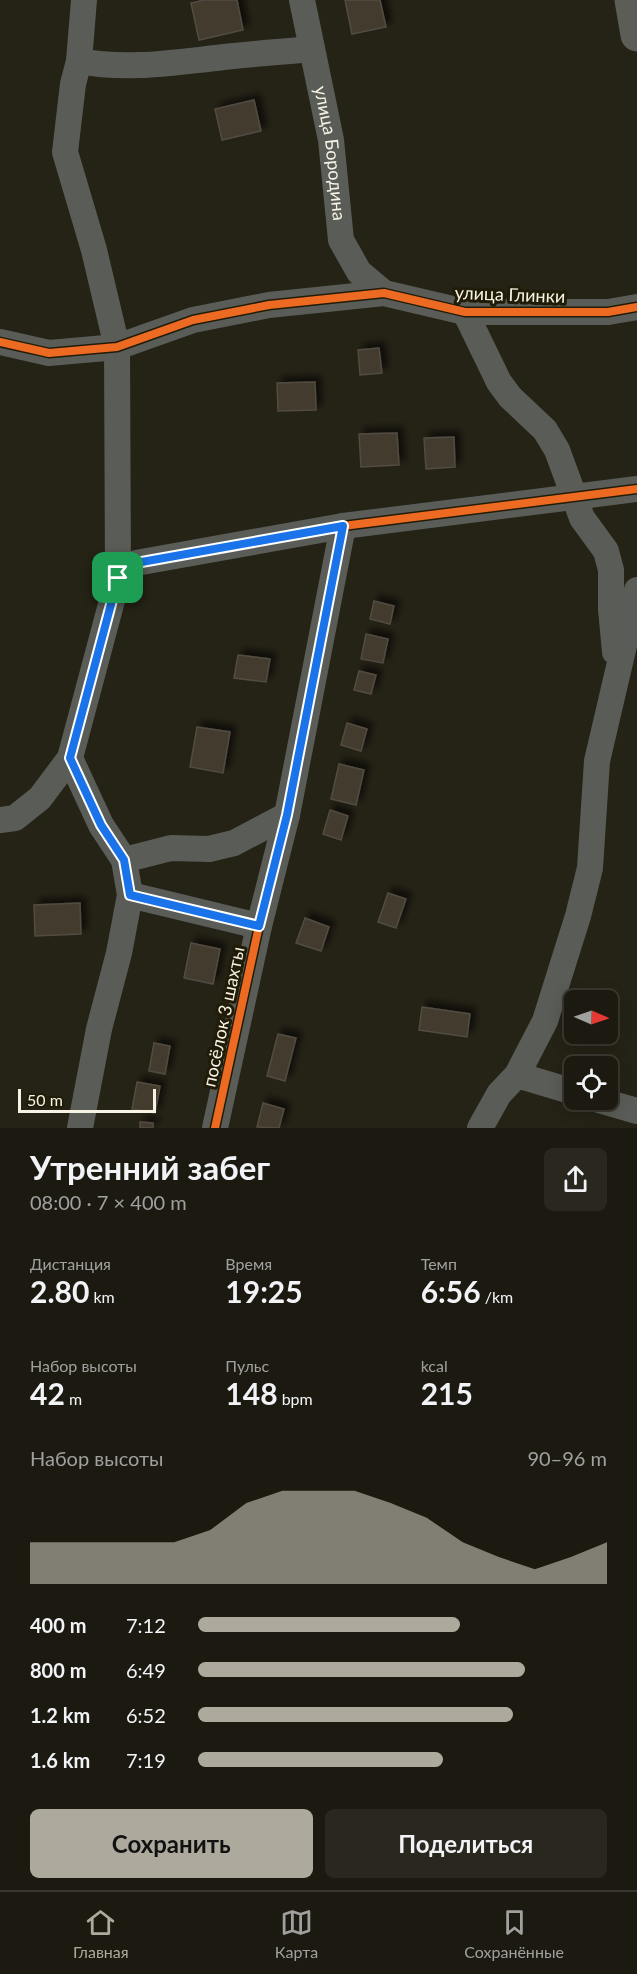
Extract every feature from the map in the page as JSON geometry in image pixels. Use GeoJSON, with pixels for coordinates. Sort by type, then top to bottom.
{"type":"FeatureCollection","features":[{"type":"Feature","properties":{"kind":"main road"},"geometry":{"type":"LineString","coordinates":[[631,0],[637,35]]}},
{"type":"Feature","properties":{"kind":"street"},"geometry":{"type":"LineString","coordinates":[[0,820],[15,818],[40,798],[70,758],[118,578],[117,347],[94,250],[65,152],[79,61],[84,0]]}},
{"type":"Feature","properties":{"kind":"street","name":"улица Бородина"},"geometry":{"type":"LineString","coordinates":[[302,0],[331,140],[341,240],[358,272],[384,293]]}},
{"type":"Feature","properties":{"kind":"street"},"geometry":{"type":"LineString","coordinates":[[79,61],[98,65],[155,66],[312,49]]}},
{"type":"Feature","properties":{"kind":"street"},"geometry":{"type":"LineString","coordinates":[[0,342],[49,353],[117,347],[194,320],[269,305],[384,293]]}},
{"type":"Feature","properties":{"kind":"street","name":"улица Глинки"},"geometry":{"type":"LineString","coordinates":[[384,293],[465,312],[608,312],[637,307]]}},
{"type":"Feature","properties":{"kind":"street"},"geometry":{"type":"LineString","coordinates":[[465,312],[499,382],[510,397],[545,430],[557,450],[582,518],[606,551],[611,570],[616,679]]}},
{"type":"Feature","properties":{"kind":"street"},"geometry":{"type":"LineString","coordinates":[[118,578],[136,563],[343,526],[637,489]]}},
{"type":"Feature","properties":{"kind":"street","name":"посёлок 3 шахты"},"geometry":{"type":"LineString","coordinates":[[215,1128],[259,926],[287,815],[343,526]]}},
{"type":"Feature","properties":{"kind":"street"},"geometry":{"type":"LineString","coordinates":[[480,1128],[499,1094],[517,1075],[545,1021],[578,916],[590,868],[597,761],[637,590]]}},
{"type":"Feature","properties":{"kind":"street"},"geometry":{"type":"LineString","coordinates":[[70,758],[101,825],[124,860],[130,895],[119,953],[99,1029],[83,1123]]}},
{"type":"Feature","properties":{"kind":"street"},"geometry":{"type":"LineString","coordinates":[[124,860],[171,848],[209,849],[234,843],[287,815]]}},
{"type":"Feature","properties":{"kind":"street"},"geometry":{"type":"LineString","coordinates":[[130,895],[259,926]]}},
{"type":"Feature","properties":{"kind":"street"},"geometry":{"type":"LineString","coordinates":[[517,1075],[564,1089]]}},
{"type":"Feature","properties":{"kind":"street"},"geometry":{"type":"LineString","coordinates":[[618,1106],[637,1111]]}},
{"type":"Feature","properties":{"kind":"building"},"geometry":{"type":"Polygon","coordinates":[[[204,0],[237,0],[243,30],[199,40],[191,3],[204,0]]]}},
{"type":"Feature","properties":{"kind":"building"},"geometry":{"type":"Polygon","coordinates":[[[345,0],[380,0],[386,27],[352,34],[345,0]]]}},
{"type":"Feature","properties":{"kind":"building"},"geometry":{"type":"Polygon","coordinates":[[[254,100],[261,131],[222,140],[215,109],[254,100]]]}},
{"type":"Feature","properties":{"kind":"building"},"geometry":{"type":"Polygon","coordinates":[[[379,348],[382,373],[360,375],[358,350],[379,348]]]}},
{"type":"Feature","properties":{"kind":"building"},"geometry":{"type":"Polygon","coordinates":[[[315,382],[316,410],[278,411],[277,383],[315,382]]]}},
{"type":"Feature","properties":{"kind":"building"},"geometry":{"type":"Polygon","coordinates":[[[397,433],[399,465],[361,467],[359,434],[397,433]]]}},
{"type":"Feature","properties":{"kind":"building"},"geometry":{"type":"Polygon","coordinates":[[[454,437],[455,467],[426,469],[424,438],[454,437]]]}},
{"type":"Feature","properties":{"kind":"building"},"geometry":{"type":"Polygon","coordinates":[[[374,601],[394,606],[390,624],[370,619],[374,601]]]}},
{"type":"Feature","properties":{"kind":"building"},"geometry":{"type":"Polygon","coordinates":[[[366,634],[388,639],[383,663],[361,659],[366,634]]]}},
{"type":"Feature","properties":{"kind":"building"},"geometry":{"type":"Polygon","coordinates":[[[238,655],[270,659],[266,682],[234,678],[238,655]]]}},
{"type":"Feature","properties":{"kind":"building"},"geometry":{"type":"Polygon","coordinates":[[[359,671],[376,675],[371,694],[354,690],[359,671]]]}},
{"type":"Feature","properties":{"kind":"building"},"geometry":{"type":"Polygon","coordinates":[[[347,723],[367,729],[361,751],[341,745],[347,723]]]}},
{"type":"Feature","properties":{"kind":"building"},"geometry":{"type":"Polygon","coordinates":[[[197,727],[230,732],[223,773],[190,767],[197,727]]]}},
{"type":"Feature","properties":{"kind":"building"},"geometry":{"type":"Polygon","coordinates":[[[339,764],[364,770],[356,805],[331,799],[339,764]]]}},
{"type":"Feature","properties":{"kind":"building"},"geometry":{"type":"Polygon","coordinates":[[[330,810],[348,816],[341,840],[323,834],[330,810]]]}},
{"type":"Feature","properties":{"kind":"building"},"geometry":{"type":"Polygon","coordinates":[[[388,893],[406,899],[396,928],[378,922],[388,893]]]}},
{"type":"Feature","properties":{"kind":"building"},"geometry":{"type":"Polygon","coordinates":[[[80,903],[81,934],[35,936],[34,905],[80,903]]]}},
{"type":"Feature","properties":{"kind":"building"},"geometry":{"type":"Polygon","coordinates":[[[305,918],[329,927],[321,951],[296,943],[305,918]]]}},
{"type":"Feature","properties":{"kind":"building"},"geometry":{"type":"Polygon","coordinates":[[[191,943],[220,949],[213,984],[184,978],[191,943]]]}},
{"type":"Feature","properties":{"kind":"building"},"geometry":{"type":"Polygon","coordinates":[[[422,1007],[470,1014],[467,1037],[419,1030],[422,1007]]]}},
{"type":"Feature","properties":{"kind":"building"},"geometry":{"type":"Polygon","coordinates":[[[278,1034],[296,1038],[285,1081],[267,1076],[278,1034]]]}},
{"type":"Feature","properties":{"kind":"building"},"geometry":{"type":"Polygon","coordinates":[[[154,1043],[170,1046],[165,1074],[149,1071],[154,1043]]]}},
{"type":"Feature","properties":{"kind":"building"},"geometry":{"type":"Polygon","coordinates":[[[137,1082],[160,1086],[155,1113],[132,1109],[137,1082]]]}},
{"type":"Feature","properties":{"kind":"building"},"geometry":{"type":"Polygon","coordinates":[[[263,1103],[284,1109],[279,1128],[257,1127],[263,1103]]]}},
{"type":"Feature","properties":{"kind":"building"},"geometry":{"type":"Polygon","coordinates":[[[140,1122],[153,1123],[153,1128],[140,1128],[140,1122]]]}},
{"type":"Feature","properties":{"kind":"cycle path"},"geometry":{"type":"LineString","coordinates":[[0,342],[49,353],[117,347],[193,320],[269,305],[384,293],[465,312],[608,312],[637,307]]}},
{"type":"Feature","properties":{"kind":"cycle path"},"geometry":{"type":"LineString","coordinates":[[118,578],[136,563],[343,526],[637,489]]}},
{"type":"Feature","properties":{"kind":"cycle path"},"geometry":{"type":"LineString","coordinates":[[215,1128],[259,926],[287,815],[343,526]]}},
{"type":"Feature","properties":{"kind":"route"},"geometry":{"type":"LineString","coordinates":[[343,526],[287,815],[259,926],[130,895],[124,860],[101,825],[70,758],[118,578],[136,563],[343,526]]}}]}
